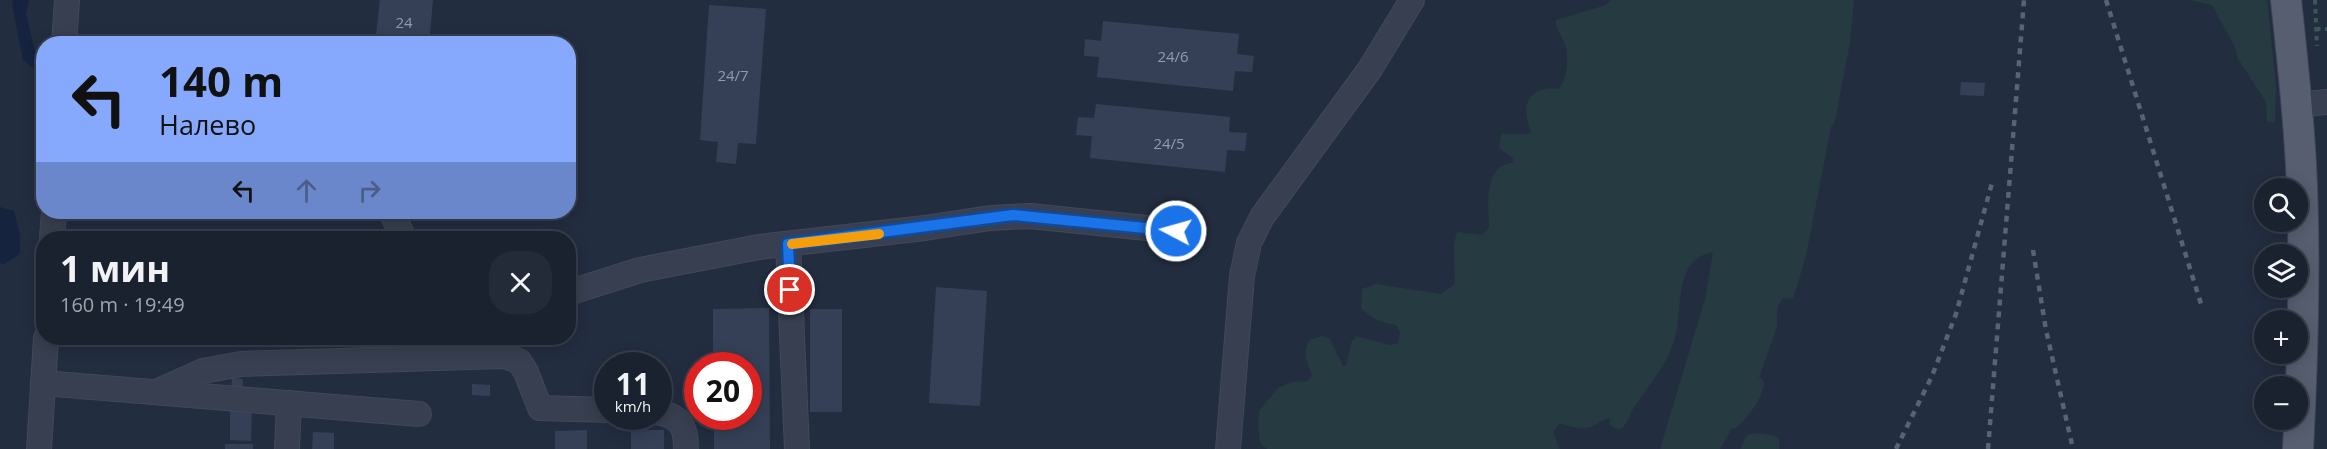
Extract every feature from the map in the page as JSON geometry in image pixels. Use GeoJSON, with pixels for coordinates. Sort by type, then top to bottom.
{"type":"FeatureCollection","features":[{"type":"Feature","properties":{"kind":"main road"},"geometry":{"type":"LineString","coordinates":[[2286,0],[2301,167],[2303,272],[2298,449]]}},
{"type":"Feature","properties":{"kind":"street"},"geometry":{"type":"LineString","coordinates":[[65,36],[67,0]]}},
{"type":"Feature","properties":{"kind":"street"},"geometry":{"type":"LineString","coordinates":[[1228,449],[1242,276],[1249,243],[1262,217],[1370,69],[1412,0]]}},
{"type":"Feature","properties":{"kind":"street"},"geometry":{"type":"LineString","coordinates":[[2297,105],[2327,102]]}},
{"type":"Feature","properties":{"kind":"street"},"geometry":{"type":"LineString","coordinates":[[576,290],[640,270],[759,247],[1013,215],[1176,231]]}},
{"type":"Feature","properties":{"kind":"street"},"geometry":{"type":"LineString","coordinates":[[788,244],[797,449]]}},
{"type":"Feature","properties":{"kind":"street"},"geometry":{"type":"LineString","coordinates":[[39,449],[46,345]]}},
{"type":"Feature","properties":{"kind":"street"},"geometry":{"type":"LineString","coordinates":[[156,392],[203,371],[241,364],[462,346],[519,362],[526,372],[540,408],[594,410]]}},
{"type":"Feature","properties":{"kind":"street"},"geometry":{"type":"LineString","coordinates":[[43,383],[419,414]]}},
{"type":"Feature","properties":{"kind":"street"},"geometry":{"type":"LineString","coordinates":[[287,449],[288,403]]}},
{"type":"Feature","properties":{"kind":"street"},"geometry":{"type":"LineString","coordinates":[[672,415],[681,422],[686,435],[686,449]]}},
{"type":"Feature","properties":{"kind":"path"},"geometry":{"type":"LineString","coordinates":[[2316,29],[2327,29]]}},
{"type":"Feature","properties":{"kind":"green space"},"geometry":{"type":"Polygon","coordinates":[[[1611,0],[1854,0],[1850,42],[1806,256],[1793,299],[1783,298],[1777,308],[1777,327],[1759,377],[1764,381],[1763,387],[1750,413],[1735,429],[1732,428],[1720,449],[1660,449],[1705,299],[1713,252],[1700,256],[1691,264],[1682,286],[1672,348],[1621,429],[1614,428],[1610,424],[1610,418],[1587,428],[1559,423],[1553,432],[1560,449],[1267,449],[1260,443],[1259,411],[1278,388],[1292,382],[1308,381],[1312,375],[1305,353],[1310,340],[1321,336],[1330,339],[1343,366],[1346,366],[1351,343],[1356,336],[1389,345],[1398,343],[1400,332],[1396,325],[1368,315],[1361,308],[1362,289],[1375,284],[1441,294],[1455,284],[1454,244],[1457,232],[1482,235],[1489,228],[1489,188],[1500,167],[1513,162],[1513,158],[1499,148],[1501,134],[1528,134],[1531,131],[1526,113],[1529,99],[1540,90],[1559,89],[1564,79],[1567,69],[1567,52],[1556,20],[1606,5],[1611,0]]]}},
{"type":"Feature","properties":{"kind":"green space"},"geometry":{"type":"Polygon","coordinates":[[[2190,0],[2267,0],[2276,86],[2275,122],[2267,122],[2266,102],[2237,57],[2236,49],[2212,5],[2190,0]]]}},
{"type":"Feature","properties":{"kind":"green space"},"geometry":{"type":"Polygon","coordinates":[[[1757,433],[1773,435],[1779,439],[1779,449],[1740,449],[1747,435],[1757,433]]]}},
{"type":"Feature","properties":{"kind":"water"},"geometry":{"type":"Polygon","coordinates":[[[13,0],[29,0],[26,14],[35,51],[36,70],[23,60],[12,5],[13,0]]]}},
{"type":"Feature","properties":{"kind":"water"},"geometry":{"type":"Polygon","coordinates":[[[0,207],[14,211],[20,235],[20,254],[4,264],[0,263],[0,207]]]}},
{"type":"Feature","properties":{"kind":"building"},"geometry":{"type":"Polygon","coordinates":[[[380,0],[433,0],[430,36],[376,36],[380,0]]]}},
{"type":"Feature","properties":{"kind":"building"},"geometry":{"type":"Polygon","coordinates":[[[709,5],[766,9],[756,144],[738,143],[736,164],[716,162],[718,142],[700,140],[709,5]]]}},
{"type":"Feature","properties":{"kind":"building"},"geometry":{"type":"Polygon","coordinates":[[[1103,21],[1239,34],[1237,54],[1254,56],[1252,72],[1235,71],[1233,91],[1097,77],[1099,57],[1084,56],[1085,39],[1101,41],[1103,21]]]}},
{"type":"Feature","properties":{"kind":"building"},"geometry":{"type":"Polygon","coordinates":[[[1961,82],[1985,83],[1984,96],[1960,95],[1961,82]]]}},
{"type":"Feature","properties":{"kind":"building"},"geometry":{"type":"Polygon","coordinates":[[[1096,104],[1230,117],[1229,132],[1247,133],[1245,151],[1227,150],[1225,172],[1090,158],[1092,136],[1076,135],[1078,117],[1094,118],[1096,104]]]}},
{"type":"Feature","properties":{"kind":"building"},"geometry":{"type":"Polygon","coordinates":[[[936,287],[987,291],[980,406],[929,403],[936,287]]]}},
{"type":"Feature","properties":{"kind":"building"},"geometry":{"type":"Polygon","coordinates":[[[769,308],[770,449],[714,449],[714,430],[762,430],[762,352],[713,352],[713,309],[769,308]]]}},
{"type":"Feature","properties":{"kind":"building"},"geometry":{"type":"Polygon","coordinates":[[[810,309],[842,309],[842,412],[810,412],[810,309]]]}},
{"type":"Feature","properties":{"kind":"building"},"geometry":{"type":"Polygon","coordinates":[[[232,378],[243,379],[242,394],[231,394],[232,378]]]}},
{"type":"Feature","properties":{"kind":"building"},"geometry":{"type":"Polygon","coordinates":[[[472,384],[490,385],[490,396],[472,395],[472,384]]]}},
{"type":"Feature","properties":{"kind":"building"},"geometry":{"type":"Polygon","coordinates":[[[230,403],[252,403],[251,441],[230,440],[230,403]]]}},
{"type":"Feature","properties":{"kind":"building"},"geometry":{"type":"Polygon","coordinates":[[[587,430],[587,449],[555,449],[555,431],[587,430]]]}},
{"type":"Feature","properties":{"kind":"building"},"geometry":{"type":"Polygon","coordinates":[[[631,430],[664,430],[664,449],[631,449],[631,430]]]}},
{"type":"Feature","properties":{"kind":"building"},"geometry":{"type":"Polygon","coordinates":[[[313,432],[334,433],[334,449],[312,449],[313,432]]]}},
{"type":"Feature","properties":{"kind":"building"},"geometry":{"type":"Polygon","coordinates":[[[225,444],[253,444],[253,449],[225,449],[225,444]]]}},
{"type":"Feature","properties":{"kind":"railway"},"geometry":{"type":"LineString","coordinates":[[1988,449],[2024,0]]}},
{"type":"Feature","properties":{"kind":"railway"},"geometry":{"type":"LineString","coordinates":[[2106,0],[2202,307]]}},
{"type":"Feature","properties":{"kind":"railway"},"geometry":{"type":"LineString","coordinates":[[1896,449],[1932,376],[1956,314],[1992,183]]}},
{"type":"Feature","properties":{"kind":"railway"},"geometry":{"type":"LineString","coordinates":[[2033,250],[2046,330],[2073,449]]}},
{"type":"Feature","properties":{"kind":"slow traffic"},"geometry":{"type":"LineString","coordinates":[[792,244],[879,234]]}},
{"type":"Feature","properties":{"kind":"route"},"geometry":{"type":"LineString","coordinates":[[790,290],[788,244],[1013,215],[1176,231]]}}]}
